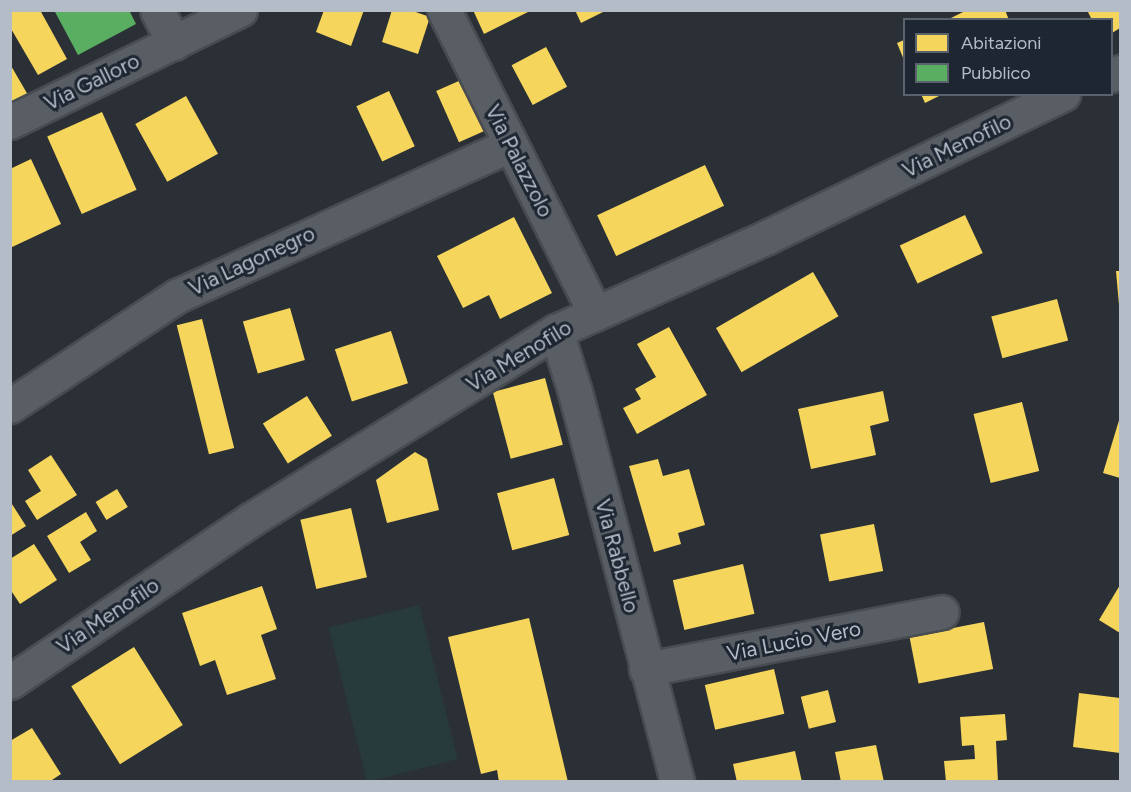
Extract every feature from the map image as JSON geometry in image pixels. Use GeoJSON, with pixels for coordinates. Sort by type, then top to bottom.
{"type":"FeatureCollection","features":[{"type":"Feature","properties":{"kind":"street"},"geometry":{"type":"LineString","coordinates":[[157,10],[174,43]]}},
{"type":"Feature","properties":{"kind":"street","name":"Via Galloro"},"geometry":{"type":"LineString","coordinates":[[10,122],[240,10]]}},
{"type":"Feature","properties":{"kind":"street","name":"Via Palazzolo"},"geometry":{"type":"LineString","coordinates":[[444,10],[595,313]]}},
{"type":"Feature","properties":{"kind":"street","name":"Via Menofilo"},"geometry":{"type":"LineString","coordinates":[[10,682],[250,520],[556,331],[767,237],[1059,96]]}},
{"type":"Feature","properties":{"kind":"street","name":"Via Lagonegro"},"geometry":{"type":"LineString","coordinates":[[10,406],[177,296],[510,145]]}},
{"type":"Feature","properties":{"kind":"street","name":"Via Rabbello"},"geometry":{"type":"LineString","coordinates":[[556,331],[575,392],[677,782]]}},
{"type":"Feature","properties":{"kind":"street","name":"Via Lucio Vero"},"geometry":{"type":"LineString","coordinates":[[646,669],[942,612]]}},
{"type":"Feature","properties":{"kind":"shaded area"},"geometry":{"type":"Polygon","coordinates":[[[419,605],[457,759],[367,782],[329,627],[419,605]]]}},
{"type":"Feature","properties":{"kind":"building: Abitazioni"},"geometry":{"type":"Polygon","coordinates":[[[10,10],[40,10],[67,59],[38,75],[10,27],[10,10]]]}},
{"type":"Feature","properties":{"kind":"building: Abitazioni"},"geometry":{"type":"Polygon","coordinates":[[[324,10],[364,10],[351,46],[316,32],[324,10]]]}},
{"type":"Feature","properties":{"kind":"building: Abitazioni"},"geometry":{"type":"Polygon","coordinates":[[[392,10],[410,10],[430,17],[418,54],[382,42],[392,10]]]}},
{"type":"Feature","properties":{"kind":"building: Abitazioni"},"geometry":{"type":"Polygon","coordinates":[[[473,10],[532,10],[484,34],[473,10]]]}},
{"type":"Feature","properties":{"kind":"building: Abitazioni"},"geometry":{"type":"Polygon","coordinates":[[[575,10],[607,10],[581,23],[575,10]]]}},
{"type":"Feature","properties":{"kind":"building: Abitazioni"},"geometry":{"type":"Polygon","coordinates":[[[967,10],[1005,10],[1008,18],[951,18],[967,10]]]}},
{"type":"Feature","properties":{"kind":"building: Abitazioni"},"geometry":{"type":"Polygon","coordinates":[[[1087,10],[1120,10],[1120,28],[1113,32],[1113,18],[1091,18],[1087,10]]]}},
{"type":"Feature","properties":{"kind":"building: Abitazioni"},"geometry":{"type":"Polygon","coordinates":[[[903,40],[903,58],[897,43],[903,40]]]}},
{"type":"Feature","properties":{"kind":"building: Abitazioni"},"geometry":{"type":"Polygon","coordinates":[[[546,47],[567,87],[533,105],[512,65],[546,47]]]}},
{"type":"Feature","properties":{"kind":"building: Abitazioni"},"geometry":{"type":"Polygon","coordinates":[[[10,64],[28,95],[10,104],[10,64]]]}},
{"type":"Feature","properties":{"kind":"building: Abitazioni"},"geometry":{"type":"Polygon","coordinates":[[[470,76],[493,127],[459,142],[436,91],[470,76]]]}},
{"type":"Feature","properties":{"kind":"building: Abitazioni"},"geometry":{"type":"Polygon","coordinates":[[[389,91],[415,146],[382,161],[356,106],[389,91]]]}},
{"type":"Feature","properties":{"kind":"building: Abitazioni"},"geometry":{"type":"Polygon","coordinates":[[[186,96],[218,154],[167,182],[135,124],[186,96]]]}},
{"type":"Feature","properties":{"kind":"building: Abitazioni"},"geometry":{"type":"Polygon","coordinates":[[[922,96],[939,96],[925,103],[922,96]]]}},
{"type":"Feature","properties":{"kind":"building: Abitazioni"},"geometry":{"type":"Polygon","coordinates":[[[102,112],[137,190],[82,214],[47,136],[102,112]]]}},
{"type":"Feature","properties":{"kind":"building: Abitazioni"},"geometry":{"type":"Polygon","coordinates":[[[31,159],[61,224],[10,248],[10,169],[31,159]]]}},
{"type":"Feature","properties":{"kind":"building: Abitazioni"},"geometry":{"type":"Polygon","coordinates":[[[705,165],[724,206],[616,256],[597,215],[705,165]]]}},
{"type":"Feature","properties":{"kind":"building: Abitazioni"},"geometry":{"type":"Polygon","coordinates":[[[965,215],[983,253],[917,283],[900,245],[965,215]]]}},
{"type":"Feature","properties":{"kind":"building: Abitazioni"},"geometry":{"type":"Polygon","coordinates":[[[514,217],[552,293],[500,319],[489,295],[463,308],[437,256],[514,217]]]}},
{"type":"Feature","properties":{"kind":"building: Abitazioni"},"geometry":{"type":"Polygon","coordinates":[[[1116,271],[1120,271],[1120,305],[1119,305],[1116,271]]]}},
{"type":"Feature","properties":{"kind":"building: Abitazioni"},"geometry":{"type":"Polygon","coordinates":[[[813,272],[838,316],[742,372],[716,328],[813,272]]]}},
{"type":"Feature","properties":{"kind":"building: Abitazioni"},"geometry":{"type":"Polygon","coordinates":[[[1057,299],[1068,341],[1002,358],[991,317],[1057,299]]]}},
{"type":"Feature","properties":{"kind":"building: Abitazioni"},"geometry":{"type":"Polygon","coordinates":[[[290,308],[305,360],[258,373],[243,322],[290,308]]]}},
{"type":"Feature","properties":{"kind":"building: Abitazioni"},"geometry":{"type":"Polygon","coordinates":[[[202,319],[234,448],[209,454],[177,325],[202,319]]]}},
{"type":"Feature","properties":{"kind":"building: Abitazioni"},"geometry":{"type":"Polygon","coordinates":[[[669,327],[707,395],[637,434],[623,408],[641,399],[635,389],[656,377],[637,344],[669,327]]]}},
{"type":"Feature","properties":{"kind":"building: Abitazioni"},"geometry":{"type":"Polygon","coordinates":[[[391,331],[408,383],[352,402],[335,349],[391,331]]]}},
{"type":"Feature","properties":{"kind":"building: Abitazioni"},"geometry":{"type":"Polygon","coordinates":[[[545,378],[563,445],[511,459],[493,392],[545,378]]]}},
{"type":"Feature","properties":{"kind":"building: Abitazioni"},"geometry":{"type":"Polygon","coordinates":[[[883,391],[889,421],[870,426],[876,455],[811,469],[798,409],[883,391]]]}},
{"type":"Feature","properties":{"kind":"building: Abitazioni"},"geometry":{"type":"Polygon","coordinates":[[[307,396],[332,436],[288,463],[263,424],[307,396]]]}},
{"type":"Feature","properties":{"kind":"building: Abitazioni"},"geometry":{"type":"Polygon","coordinates":[[[1022,402],[1039,471],[991,483],[973,414],[1022,402]]]}},
{"type":"Feature","properties":{"kind":"building: Abitazioni"},"geometry":{"type":"Polygon","coordinates":[[[1120,417],[1120,478],[1103,473],[1120,417]]]}},
{"type":"Feature","properties":{"kind":"building: Abitazioni"},"geometry":{"type":"Polygon","coordinates":[[[415,452],[427,459],[439,510],[387,523],[376,480],[415,452]]]}},
{"type":"Feature","properties":{"kind":"building: Abitazioni"},"geometry":{"type":"Polygon","coordinates":[[[51,455],[77,495],[37,520],[25,501],[41,491],[28,470],[51,455]]]}},
{"type":"Feature","properties":{"kind":"building: Abitazioni"},"geometry":{"type":"Polygon","coordinates":[[[658,459],[663,476],[689,469],[705,525],[678,533],[681,544],[654,552],[629,466],[658,459]]]}},
{"type":"Feature","properties":{"kind":"building: Abitazioni"},"geometry":{"type":"Polygon","coordinates":[[[554,478],[569,535],[512,550],[497,493],[554,478]]]}},
{"type":"Feature","properties":{"kind":"building: Abitazioni"},"geometry":{"type":"Polygon","coordinates":[[[117,489],[128,507],[106,520],[96,502],[117,489]]]}},
{"type":"Feature","properties":{"kind":"building: Abitazioni"},"geometry":{"type":"Polygon","coordinates":[[[10,501],[26,526],[10,536],[10,501]]]}},
{"type":"Feature","properties":{"kind":"building: Abitazioni"},"geometry":{"type":"Polygon","coordinates":[[[351,508],[367,577],[316,589],[300,520],[351,508]]]}},
{"type":"Feature","properties":{"kind":"building: Abitazioni"},"geometry":{"type":"Polygon","coordinates":[[[86,512],[97,531],[80,542],[91,560],[69,573],[47,536],[86,512]]]}},
{"type":"Feature","properties":{"kind":"building: Abitazioni"},"geometry":{"type":"Polygon","coordinates":[[[874,524],[883,571],[829,582],[820,534],[874,524]]]}},
{"type":"Feature","properties":{"kind":"building: Abitazioni"},"geometry":{"type":"Polygon","coordinates":[[[34,544],[57,580],[20,604],[10,589],[10,559],[34,544]]]}},
{"type":"Feature","properties":{"kind":"building: Abitazioni"},"geometry":{"type":"Polygon","coordinates":[[[743,564],[754,614],[684,630],[673,580],[743,564]]]}},
{"type":"Feature","properties":{"kind":"building: Abitazioni"},"geometry":{"type":"Polygon","coordinates":[[[1120,585],[1120,633],[1099,620],[1120,585]]]}},
{"type":"Feature","properties":{"kind":"building: Abitazioni"},"geometry":{"type":"Polygon","coordinates":[[[262,586],[277,629],[261,635],[276,679],[227,695],[215,660],[200,666],[182,613],[262,586]]]}},
{"type":"Feature","properties":{"kind":"building: Abitazioni"},"geometry":{"type":"Polygon","coordinates":[[[529,618],[568,782],[499,782],[497,770],[481,774],[448,637],[529,618]]]}},
{"type":"Feature","properties":{"kind":"building: Abitazioni"},"geometry":{"type":"Polygon","coordinates":[[[984,622],[993,669],[919,684],[909,637],[984,622]]]}},
{"type":"Feature","properties":{"kind":"building: Abitazioni"},"geometry":{"type":"Polygon","coordinates":[[[134,647],[183,725],[120,764],[71,686],[134,647]]]}},
{"type":"Feature","properties":{"kind":"building: Abitazioni"},"geometry":{"type":"Polygon","coordinates":[[[774,669],[784,714],[715,730],[705,685],[774,669]]]}},
{"type":"Feature","properties":{"kind":"building: Abitazioni"},"geometry":{"type":"Polygon","coordinates":[[[828,690],[836,722],[809,729],[801,697],[828,690]]]}},
{"type":"Feature","properties":{"kind":"building: Abitazioni"},"geometry":{"type":"Polygon","coordinates":[[[1079,693],[1120,698],[1120,753],[1073,747],[1079,693]]]}},
{"type":"Feature","properties":{"kind":"building: Abitazioni"},"geometry":{"type":"Polygon","coordinates":[[[1005,714],[1007,740],[996,741],[998,782],[946,782],[944,761],[975,759],[974,745],[962,746],[960,717],[1005,714]]]}},
{"type":"Feature","properties":{"kind":"building: Abitazioni"},"geometry":{"type":"Polygon","coordinates":[[[32,728],[61,774],[49,782],[10,782],[10,741],[32,728]]]}},
{"type":"Feature","properties":{"kind":"building: Abitazioni"},"geometry":{"type":"Polygon","coordinates":[[[876,745],[884,782],[841,782],[835,752],[876,745]]]}},
{"type":"Feature","properties":{"kind":"building: Abitazioni"},"geometry":{"type":"Polygon","coordinates":[[[795,751],[802,782],[737,782],[733,764],[795,751]]]}},
{"type":"Feature","properties":{"kind":"building: Pubblico"},"geometry":{"type":"Polygon","coordinates":[[[54,10],[129,10],[136,24],[78,55],[54,10]]]}}]}
